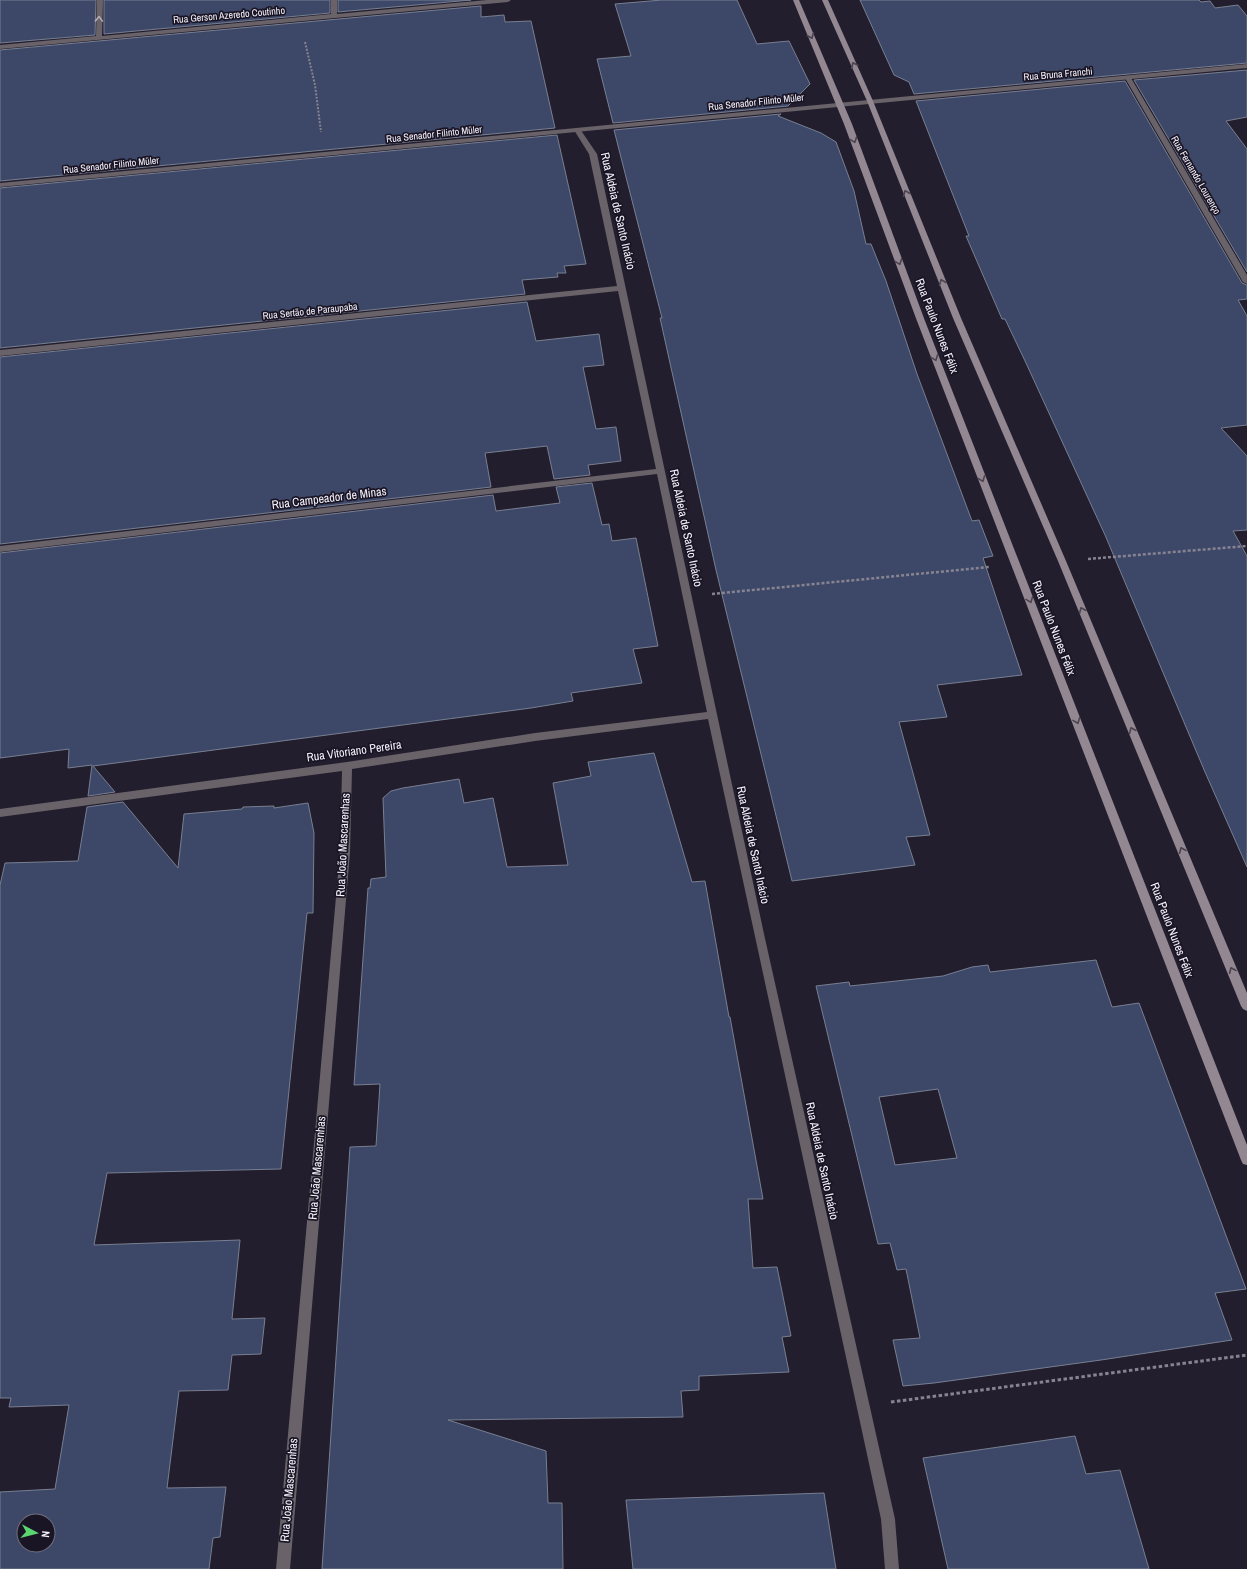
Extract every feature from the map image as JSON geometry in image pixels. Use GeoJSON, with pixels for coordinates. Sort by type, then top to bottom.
{"type":"FeatureCollection","features":[{"type":"Feature","properties":{"kind":"main road","name":"Rua Paulo Nunes Félix"},"geometry":{"type":"LineString","coordinates":[[796,0],[840,104],[921,321],[1247,1160]]}},
{"type":"Feature","properties":{"kind":"main road","name":"Rua Paulo Nunes Félix"},"geometry":{"type":"LineString","coordinates":[[826,0],[870,101],[957,318],[1062,561],[1247,1006]]}},
{"type":"Feature","properties":{"kind":"street"},"geometry":{"type":"LineString","coordinates":[[99,37],[100,0]]}},
{"type":"Feature","properties":{"kind":"street"},"geometry":{"type":"LineString","coordinates":[[334,0],[334,15]]}},
{"type":"Feature","properties":{"kind":"street","name":"Rua Gerson Azeredo Coutinho"},"geometry":{"type":"LineString","coordinates":[[0,47],[299,18],[508,0]]}},
{"type":"Feature","properties":{"kind":"street","name":"Rua Bruna Franchi"},"geometry":{"type":"LineString","coordinates":[[870,101],[1247,66]]}},
{"type":"Feature","properties":{"kind":"street","name":"Rua Fernando Lourenço"},"geometry":{"type":"LineString","coordinates":[[1128,78],[1247,282]]}},
{"type":"Feature","properties":{"kind":"street","name":"Rua Senador Filinto Müler"},"geometry":{"type":"LineString","coordinates":[[0,186],[870,101]]}},
{"type":"Feature","properties":{"kind":"street","name":"Rua Aldeia de Santo Inácio"},"geometry":{"type":"LineString","coordinates":[[578,130],[593,154],[712,715],[862,1406],[888,1519],[892,1569]]}},
{"type":"Feature","properties":{"kind":"street","name":"Rua Sertão de Paraupaba"},"geometry":{"type":"LineString","coordinates":[[0,353],[622,288]]}},
{"type":"Feature","properties":{"kind":"street","name":"Rua Campeador de Minas"},"geometry":{"type":"LineString","coordinates":[[0,549],[660,471]]}},
{"type":"Feature","properties":{"kind":"street","name":"Rua Vitoriano Pereira"},"geometry":{"type":"LineString","coordinates":[[0,813],[347,766],[535,737],[712,715]]}},
{"type":"Feature","properties":{"kind":"street","name":"Rua João Mascarenhas"},"geometry":{"type":"LineString","coordinates":[[283,1569],[345,852],[347,766]]}},
{"type":"Feature","properties":{"kind":"path"},"geometry":{"type":"LineString","coordinates":[[299,18],[315,85],[324,154]]}},
{"type":"Feature","properties":{"kind":"path"},"geometry":{"type":"LineString","coordinates":[[1062,561],[1247,546]]}},
{"type":"Feature","properties":{"kind":"path"},"geometry":{"type":"LineString","coordinates":[[687,596],[1016,565]]}},
{"type":"Feature","properties":{"kind":"path"},"geometry":{"type":"LineString","coordinates":[[862,1406],[1247,1354]]}},
{"type":"Feature","properties":{"kind":"building"},"geometry":{"type":"Polygon","coordinates":[[[0,0],[96,0],[95,35],[0,43],[0,0]]]}},
{"type":"Feature","properties":{"kind":"building"},"geometry":{"type":"Polygon","coordinates":[[[104,0],[330,0],[330,13],[104,34],[104,0]]]}},
{"type":"Feature","properties":{"kind":"building"},"geometry":{"type":"Polygon","coordinates":[[[338,0],[471,0],[338,12],[338,0]]]}},
{"type":"Feature","properties":{"kind":"building"},"geometry":{"type":"Polygon","coordinates":[[[662,0],[737,0],[757,44],[789,41],[810,84],[788,106],[613,123],[597,59],[631,56],[615,4],[662,0]]]}},
{"type":"Feature","properties":{"kind":"building"},"geometry":{"type":"Polygon","coordinates":[[[860,0],[1199,0],[1201,2],[1210,1],[1215,8],[1238,5],[1247,16],[1247,63],[914,94],[909,82],[894,75],[860,0]]]}},
{"type":"Feature","properties":{"kind":"building"},"geometry":{"type":"Polygon","coordinates":[[[481,6],[481,17],[504,15],[505,22],[531,21],[555,128],[0,181],[0,50],[481,6]]]}},
{"type":"Feature","properties":{"kind":"building"},"geometry":{"type":"Polygon","coordinates":[[[1247,70],[1247,117],[1226,121],[1247,149],[1247,272],[1134,80],[1247,70]]]}},
{"type":"Feature","properties":{"kind":"building"},"geometry":{"type":"Polygon","coordinates":[[[1125,81],[1242,283],[1247,285],[1247,299],[1238,300],[1247,316],[1247,425],[1221,428],[1247,456],[1247,530],[1233,531],[1247,556],[1247,867],[1205,772],[1105,535],[1026,363],[1005,319],[1002,319],[966,236],[969,236],[916,101],[1125,81]]]}},
{"type":"Feature","properties":{"kind":"building"},"geometry":{"type":"Polygon","coordinates":[[[781,114],[778,116],[821,133],[836,142],[854,191],[866,244],[871,244],[886,281],[917,374],[972,521],[979,520],[993,556],[983,558],[1022,675],[937,685],[947,717],[899,722],[930,835],[906,837],[915,865],[792,881],[716,570],[660,318],[662,318],[614,130],[781,114]]]}},
{"type":"Feature","properties":{"kind":"building"},"geometry":{"type":"Polygon","coordinates":[[[557,135],[586,264],[564,266],[566,273],[557,273],[558,277],[522,280],[525,294],[0,348],[0,188],[557,135]]]}},
{"type":"Feature","properties":{"kind":"building"},"geometry":{"type":"Polygon","coordinates":[[[527,302],[536,341],[599,334],[604,365],[583,367],[596,429],[616,427],[621,461],[588,465],[590,475],[554,479],[547,446],[485,453],[491,487],[0,544],[0,357],[527,302]]]}},
{"type":"Feature","properties":{"kind":"building"},"geometry":{"type":"Polygon","coordinates":[[[592,483],[602,525],[609,524],[612,541],[636,538],[658,646],[633,649],[642,683],[571,693],[573,701],[531,708],[93,766],[115,792],[88,796],[92,765],[68,768],[69,749],[0,758],[0,553],[493,495],[496,511],[560,503],[556,487],[592,483]]]}},
{"type":"Feature","properties":{"kind":"building"},"geometry":{"type":"Polygon","coordinates":[[[654,753],[692,882],[705,881],[763,1199],[748,1199],[753,1268],[777,1267],[791,1336],[782,1337],[789,1372],[699,1376],[699,1390],[681,1391],[683,1417],[448,1420],[546,1451],[548,1503],[562,1503],[563,1569],[322,1569],[350,1147],[376,1146],[380,1084],[354,1085],[368,888],[370,888],[371,879],[386,877],[383,798],[391,791],[403,788],[459,779],[464,803],[493,798],[507,867],[568,865],[553,783],[591,776],[588,762],[654,753]]]}},
{"type":"Feature","properties":{"kind":"building"},"geometry":{"type":"Polygon","coordinates":[[[123,802],[178,868],[184,814],[242,809],[243,807],[274,806],[274,808],[308,803],[314,833],[313,913],[307,913],[281,1169],[107,1173],[94,1245],[240,1240],[232,1319],[265,1318],[261,1354],[232,1355],[228,1390],[179,1391],[167,1488],[226,1487],[220,1537],[213,1538],[209,1569],[0,1569],[0,1492],[55,1489],[69,1405],[9,1407],[11,1398],[0,1398],[0,885],[5,863],[78,861],[87,807],[123,802]]]}},
{"type":"Feature","properties":{"kind":"building"},"geometry":{"type":"Polygon","coordinates":[[[1096,960],[1112,1007],[1139,1003],[1246,1289],[1215,1293],[1232,1340],[1101,1360],[903,1386],[893,1340],[920,1338],[906,1269],[897,1270],[890,1243],[878,1244],[816,986],[849,982],[850,986],[943,976],[972,967],[988,965],[990,972],[1096,960]],[[938,1089],[879,1097],[895,1165],[957,1158],[938,1089]]]}},
{"type":"Feature","properties":{"kind":"building"},"geometry":{"type":"Polygon","coordinates":[[[1075,1436],[1086,1474],[1120,1470],[1149,1569],[948,1569],[923,1458],[1075,1436]]]}},
{"type":"Feature","properties":{"kind":"building"},"geometry":{"type":"Polygon","coordinates":[[[824,1493],[836,1569],[633,1569],[626,1500],[824,1493]]]}}]}
